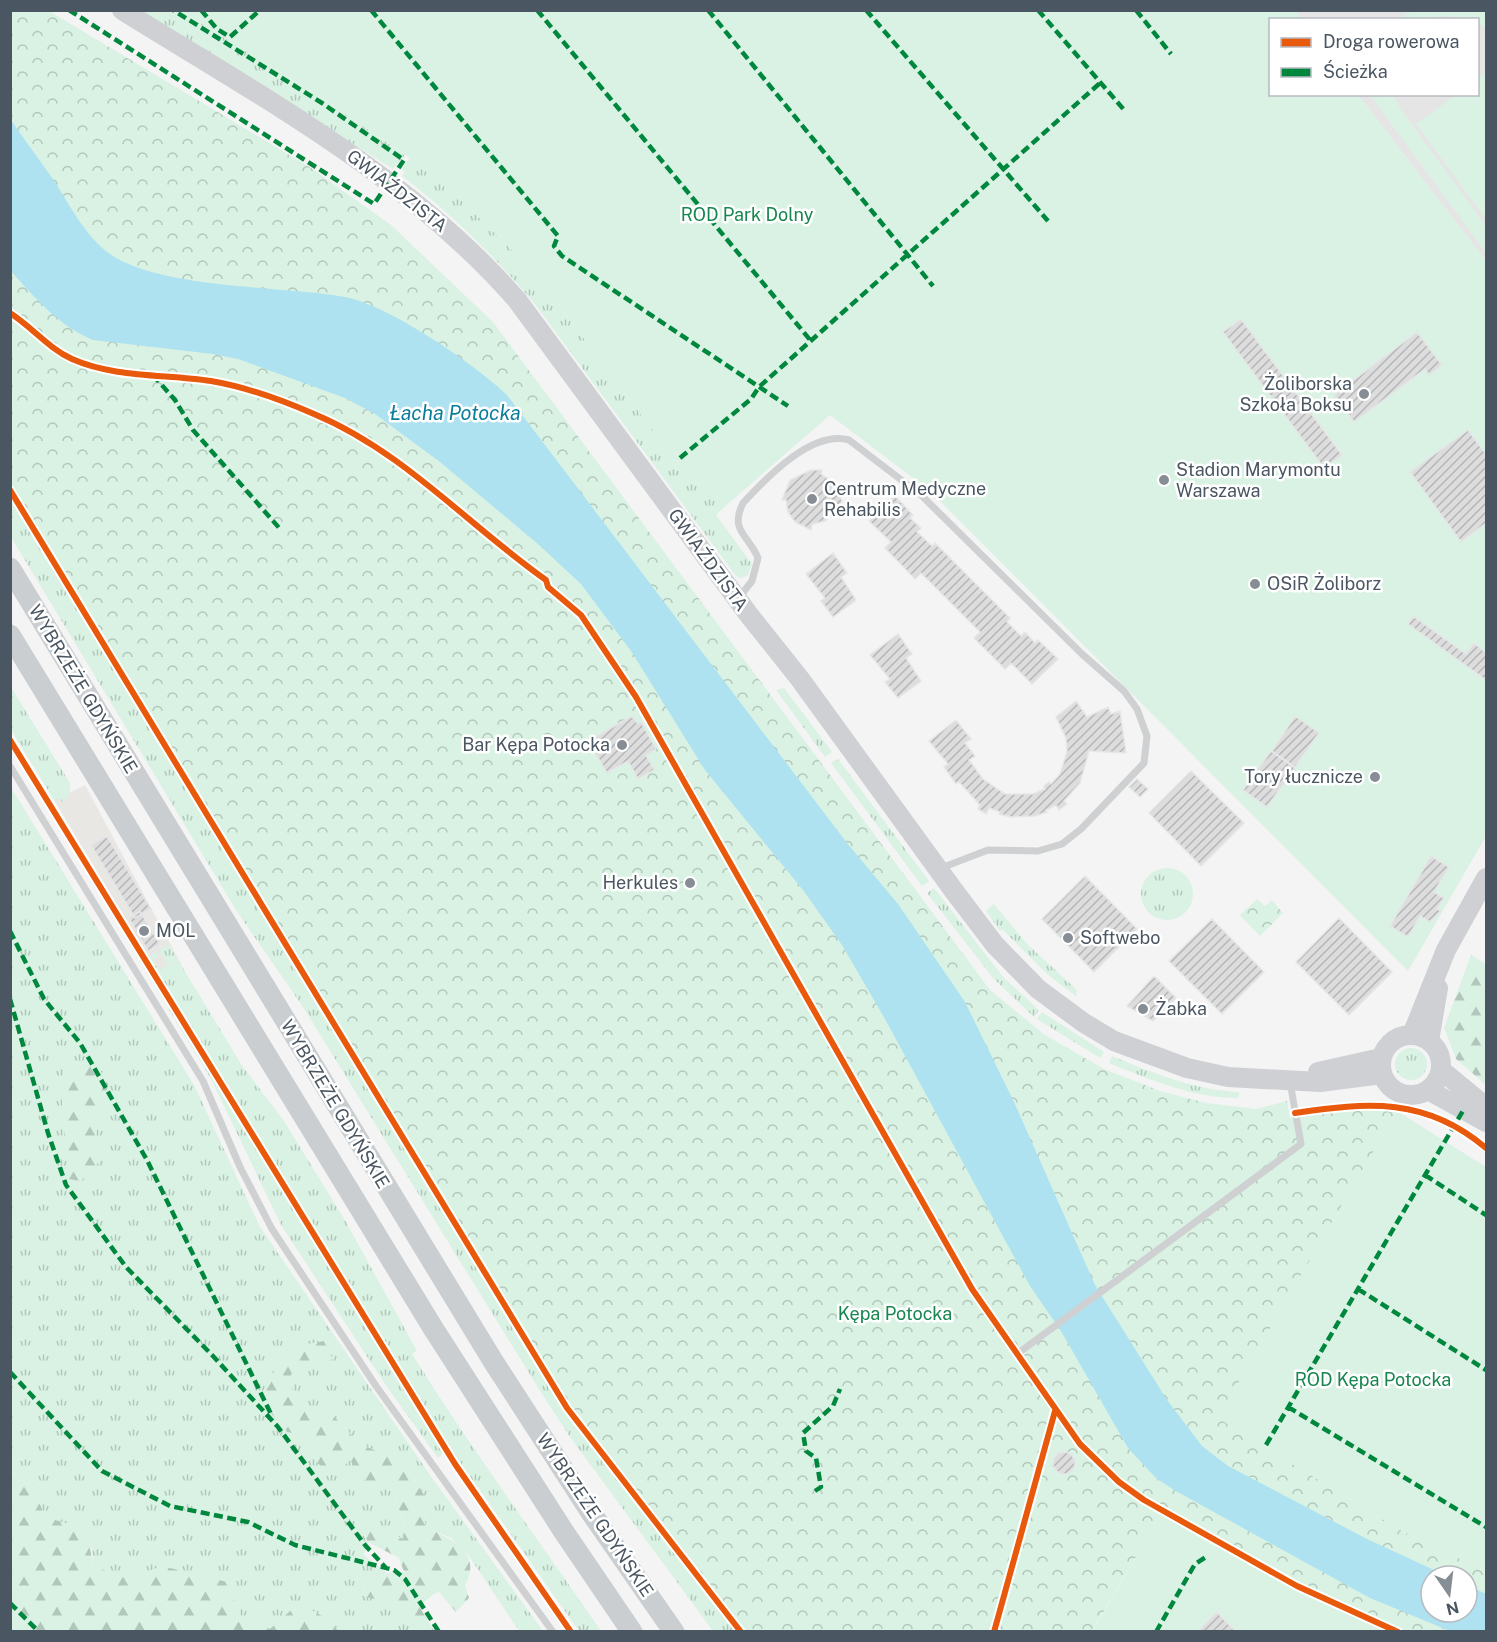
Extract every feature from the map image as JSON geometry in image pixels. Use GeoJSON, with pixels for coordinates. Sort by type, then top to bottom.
{"type":"FeatureCollection","features":[{"type":"Feature","properties":{"kind":"main road","name":"WYBRZEŻE GDYŃSKIE"},"geometry":{"type":"LineString","coordinates":[[10,568],[493,1361],[592,1514],[674,1632]]}},
{"type":"Feature","properties":{"kind":"main road","name":"WYBRZEŻE GDYŃSKIE"},"geometry":{"type":"LineString","coordinates":[[10,635],[445,1348],[564,1532],[633,1632]]}},
{"type":"Feature","properties":{"kind":"street","name":"GWIAŹDZISTA"},"geometry":{"type":"LineString","coordinates":[[122,10],[325,136],[390,183],[458,238],[489,268],[517,300],[995,945],[1038,989],[1084,1023],[1147,1055],[1187,1068],[1228,1077],[1289,1079],[1382,1066]]}},
{"type":"Feature","properties":{"kind":"street"},"geometry":{"type":"LineString","coordinates":[[1420,1038],[1446,950],[1486,878]]}},
{"type":"Feature","properties":{"kind":"street"},"geometry":{"type":"LineString","coordinates":[[1398,1038],[1420,1038],[1438,1051],[1441,1070],[1437,1081],[1428,1090],[1410,1095],[1400,1094],[1389,1086],[1382,1066],[1388,1046],[1398,1038]]}},
{"type":"Feature","properties":{"kind":"street"},"geometry":{"type":"LineString","coordinates":[[1441,1070],[1486,1107]]}},
{"type":"Feature","properties":{"kind":"street"},"geometry":{"type":"LineString","coordinates":[[1428,1090],[1486,1122]]}},
{"type":"Feature","properties":{"kind":"lane"},"geometry":{"type":"LineString","coordinates":[[737,599],[752,581],[758,558],[738,526],[738,513],[743,503],[805,448],[820,440],[842,438],[858,445],[921,495],[1131,700],[1141,716],[1147,736],[1144,763],[1081,828],[1062,844],[1052,848],[1038,851],[988,850],[938,869]]}},
{"type":"Feature","properties":{"kind":"lane"},"geometry":{"type":"LineString","coordinates":[[10,765],[202,1081],[240,1167],[272,1229],[376,1386],[554,1632]]}},
{"type":"Feature","properties":{"kind":"lane"},"geometry":{"type":"LineString","coordinates":[[994,1632],[1055,1412],[1017,1353],[1301,1144],[1289,1079]]}},
{"type":"Feature","properties":{"kind":"shaded area"},"geometry":{"type":"Polygon","coordinates":[[[1300,10],[1486,11],[1486,261],[1359,96],[1479,96],[1479,18],[1301,18],[1297,13],[1300,10]]]}},
{"type":"Feature","properties":{"kind":"shaded area"},"geometry":{"type":"Polygon","coordinates":[[[85,785],[181,964],[160,976],[54,800],[85,785]]]}},
{"type":"Feature","properties":{"kind":"green space","name":"Kępa Potocka"},"geometry":{"type":"Polygon","coordinates":[[[11,11],[49,11],[311,168],[391,225],[493,322],[990,990],[1045,1035],[1104,1069],[1160,1091],[1206,1103],[1256,1109],[1287,1101],[1290,1118],[1349,1108],[1397,1111],[1218,1418],[1402,1531],[1471,1564],[1419,1564],[1419,1624],[1479,1624],[1479,1568],[1486,1571],[1486,1631],[1384,1631],[1296,1591],[1161,1515],[1092,1631],[741,1631],[567,1408],[11,490],[11,11]]]}},
{"type":"Feature","properties":{"kind":"green space"},"geometry":{"type":"Polygon","coordinates":[[[141,11],[181,11],[325,100],[405,155],[393,169],[141,11]]]}},
{"type":"Feature","properties":{"kind":"green space","name":"ROD Park Dolny"},"geometry":{"type":"Polygon","coordinates":[[[181,11],[1300,11],[1297,13],[1301,18],[1269,18],[1269,96],[1359,96],[1486,261],[1486,836],[1408,971],[930,491],[830,415],[729,503],[687,476],[552,296],[512,250],[459,198],[407,156],[325,100],[181,11]]]}},
{"type":"Feature","properties":{"kind":"green space"},"geometry":{"type":"Polygon","coordinates":[[[1411,11],[1486,11],[1486,28],[1479,24],[1479,18],[1444,16],[1400,18],[1411,11]]]}},
{"type":"Feature","properties":{"kind":"green space"},"geometry":{"type":"Polygon","coordinates":[[[1486,72],[1486,219],[1416,124],[1455,96],[1479,96],[1479,78],[1486,72]]]}},
{"type":"Feature","properties":{"kind":"green space"},"geometry":{"type":"Polygon","coordinates":[[[1371,96],[1377,98],[1377,96],[1394,96],[1401,110],[1486,226],[1486,253],[1371,96]]]}},
{"type":"Feature","properties":{"kind":"green space"},"geometry":{"type":"Polygon","coordinates":[[[410,158],[459,198],[512,250],[552,296],[687,476],[729,503],[716,515],[752,564],[748,575],[741,578],[736,576],[534,303],[472,236],[402,176],[405,172],[401,168],[410,158]]]}},
{"type":"Feature","properties":{"kind":"green space"},"geometry":{"type":"Polygon","coordinates":[[[11,499],[563,1411],[735,1631],[713,1631],[570,1437],[542,1394],[303,1007],[236,910],[11,537],[11,499]]]}},
{"type":"Feature","properties":{"kind":"green space"},"geometry":{"type":"Polygon","coordinates":[[[11,687],[70,783],[70,793],[63,804],[60,798],[54,800],[11,730],[11,687]]]}},
{"type":"Feature","properties":{"kind":"green space"},"geometry":{"type":"Polygon","coordinates":[[[784,688],[832,752],[825,757],[776,690],[784,688]]]}},
{"type":"Feature","properties":{"kind":"green space"},"geometry":{"type":"Polygon","coordinates":[[[11,748],[443,1453],[438,1458],[387,1387],[281,1225],[211,1079],[11,748]]]}},
{"type":"Feature","properties":{"kind":"green space"},"geometry":{"type":"Polygon","coordinates":[[[838,759],[929,881],[922,886],[831,763],[838,759]]]}},
{"type":"Feature","properties":{"kind":"green space"},"geometry":{"type":"Polygon","coordinates":[[[10,786],[194,1085],[260,1227],[430,1475],[543,1631],[519,1631],[469,1556],[451,1538],[425,1527],[426,1498],[403,1462],[360,1444],[328,1410],[294,1403],[290,1374],[275,1369],[287,1431],[319,1437],[330,1476],[350,1460],[390,1486],[405,1526],[403,1539],[374,1524],[361,1527],[368,1542],[364,1555],[387,1573],[364,1584],[366,1596],[391,1602],[413,1631],[338,1631],[331,1621],[270,1629],[241,1616],[162,1566],[127,1580],[93,1566],[92,1548],[46,1518],[32,1487],[11,1472],[10,786]]]}},
{"type":"Feature","properties":{"kind":"green space"},"geometry":{"type":"Polygon","coordinates":[[[1162,868],[1172,868],[1181,872],[1189,880],[1193,894],[1189,908],[1181,916],[1172,920],[1162,920],[1153,916],[1145,908],[1141,899],[1141,889],[1145,880],[1153,872],[1162,868]]]}},
{"type":"Feature","properties":{"kind":"green space"},"geometry":{"type":"Polygon","coordinates":[[[934,888],[1004,978],[1039,1010],[1034,1017],[993,978],[927,893],[934,888]]]}},
{"type":"Feature","properties":{"kind":"green space"},"geometry":{"type":"Polygon","coordinates":[[[1257,899],[1265,906],[1272,900],[1283,913],[1260,936],[1240,915],[1257,899]]]}},
{"type":"Feature","properties":{"kind":"green space"},"geometry":{"type":"Polygon","coordinates":[[[994,904],[1027,944],[1076,989],[1077,997],[1047,974],[1002,929],[1000,931],[986,911],[994,904]]]}},
{"type":"Feature","properties":{"kind":"green space"},"geometry":{"type":"Polygon","coordinates":[[[169,945],[241,1064],[284,1121],[346,1222],[417,1351],[412,1354],[434,1389],[601,1631],[579,1631],[455,1455],[270,1160],[149,957],[157,952],[159,956],[153,959],[160,970],[168,964],[159,950],[169,945]]]}},
{"type":"Feature","properties":{"kind":"green space"},"geometry":{"type":"Polygon","coordinates":[[[1471,955],[1486,964],[1486,1085],[1456,1059],[1444,1028],[1471,955]]]}},
{"type":"Feature","properties":{"kind":"green space"},"geometry":{"type":"Polygon","coordinates":[[[1042,1012],[1104,1052],[1100,1058],[1037,1019],[1042,1012]]]}},
{"type":"Feature","properties":{"kind":"green space"},"geometry":{"type":"Polygon","coordinates":[[[1411,1048],[1422,1053],[1427,1064],[1422,1075],[1411,1080],[1400,1075],[1395,1064],[1400,1053],[1411,1048]]]}},
{"type":"Feature","properties":{"kind":"green space"},"geometry":{"type":"Polygon","coordinates":[[[1112,1056],[1190,1084],[1239,1092],[1239,1098],[1205,1095],[1172,1087],[1109,1063],[1112,1056]]]}},
{"type":"Feature","properties":{"kind":"green space"},"geometry":{"type":"Polygon","coordinates":[[[94,1064],[109,1081],[96,1134],[101,1160],[81,1181],[69,1179],[60,1081],[67,1066],[94,1064]]]}},
{"type":"Feature","properties":{"kind":"green space","name":"ROD Kępa Potocka"},"geometry":{"type":"Polygon","coordinates":[[[1397,1111],[1486,1167],[1486,1571],[1479,1568],[1479,1564],[1471,1564],[1402,1531],[1218,1418],[1397,1111]]]}},
{"type":"Feature","properties":{"kind":"green space"},"geometry":{"type":"Polygon","coordinates":[[[324,1341],[333,1359],[291,1374],[294,1403],[328,1410],[360,1444],[403,1462],[426,1498],[425,1527],[454,1542],[467,1555],[470,1574],[465,1585],[469,1598],[456,1612],[438,1591],[419,1606],[434,1631],[413,1631],[391,1602],[366,1597],[364,1583],[387,1573],[404,1572],[399,1558],[368,1542],[361,1527],[374,1524],[403,1539],[405,1525],[390,1486],[367,1485],[350,1460],[330,1476],[315,1460],[319,1438],[287,1432],[261,1401],[275,1369],[295,1346],[324,1341]]]}},
{"type":"Feature","properties":{"kind":"green space"},"geometry":{"type":"Polygon","coordinates":[[[10,1472],[32,1487],[46,1518],[67,1523],[80,1531],[89,1544],[93,1566],[127,1579],[162,1566],[227,1582],[241,1616],[270,1629],[299,1603],[331,1621],[338,1631],[11,1631],[10,1472]]]}},
{"type":"Feature","properties":{"kind":"green space"},"geometry":{"type":"Polygon","coordinates":[[[1161,1515],[1296,1591],[1384,1631],[1092,1632],[1161,1515]]]}},
{"type":"Feature","properties":{"kind":"water","name":"Łacha Potocka"},"geometry":{"type":"Polygon","coordinates":[[[10,119],[86,230],[110,254],[132,265],[159,274],[190,280],[319,293],[363,302],[430,337],[493,382],[507,395],[847,843],[898,904],[965,1002],[1014,1102],[1095,1285],[1167,1400],[1202,1446],[1228,1466],[1367,1539],[1421,1564],[1419,1564],[1419,1618],[1370,1598],[1174,1490],[1156,1478],[1128,1448],[1061,1331],[1030,1286],[885,1019],[842,945],[803,890],[705,770],[631,651],[581,584],[538,544],[440,462],[375,414],[345,398],[238,359],[93,340],[59,319],[38,301],[11,271],[10,119]]]}},
{"type":"Feature","properties":{"kind":"water","name":"Łacha Potocka"},"geometry":{"type":"Polygon","coordinates":[[[1479,1591],[1486,1594],[1486,1631],[1450,1631],[1433,1624],[1479,1624],[1479,1591]]]}},
{"type":"Feature","properties":{"kind":"building"},"geometry":{"type":"Polygon","coordinates":[[[1241,319],[1342,455],[1324,468],[1223,332],[1241,319]]]}},
{"type":"Feature","properties":{"kind":"building"},"geometry":{"type":"Polygon","coordinates":[[[1417,332],[1442,365],[1429,375],[1425,369],[1354,422],[1334,395],[1417,332]]]}},
{"type":"Feature","properties":{"kind":"building"},"geometry":{"type":"Polygon","coordinates":[[[1468,430],[1486,454],[1486,523],[1461,542],[1410,472],[1468,430]]]}},
{"type":"Feature","properties":{"kind":"building","name":"Centrum Medyczne Rehabilis"},"geometry":{"type":"Polygon","coordinates":[[[811,470],[822,470],[821,474],[834,483],[842,501],[839,513],[834,511],[825,521],[812,524],[811,530],[795,522],[788,512],[786,500],[782,500],[790,480],[811,470]]]}},
{"type":"Feature","properties":{"kind":"building"},"geometry":{"type":"Polygon","coordinates":[[[895,496],[913,515],[910,518],[921,528],[917,532],[932,546],[935,543],[1010,618],[1007,622],[1021,636],[1025,632],[1035,643],[1038,640],[1058,659],[1032,684],[1011,663],[1005,669],[974,638],[980,632],[921,573],[915,579],[885,548],[891,542],[869,521],[895,496]]]}},
{"type":"Feature","properties":{"kind":"building"},"geometry":{"type":"Polygon","coordinates":[[[833,553],[847,573],[841,577],[856,600],[833,617],[821,601],[825,598],[806,574],[833,553]]]}},
{"type":"Feature","properties":{"kind":"building"},"geometry":{"type":"Polygon","coordinates":[[[1413,616],[1466,654],[1474,643],[1486,653],[1486,680],[1408,624],[1413,616]]]}},
{"type":"Feature","properties":{"kind":"building"},"geometry":{"type":"Polygon","coordinates":[[[898,634],[912,654],[906,658],[921,681],[898,698],[885,682],[890,679],[870,655],[898,634]]]}},
{"type":"Feature","properties":{"kind":"building"},"geometry":{"type":"Polygon","coordinates":[[[1076,701],[1087,717],[1108,707],[1111,714],[1120,711],[1126,753],[1089,751],[1080,783],[1064,801],[1067,804],[1059,810],[1056,805],[1046,810],[1047,812],[1035,816],[1011,817],[989,808],[986,814],[978,809],[980,805],[959,782],[956,784],[944,767],[948,764],[929,741],[956,720],[971,739],[965,743],[975,756],[969,760],[983,779],[1005,794],[1033,794],[1045,789],[1044,786],[1049,782],[1051,784],[1060,774],[1067,752],[1066,738],[1056,717],[1076,701]]]}},
{"type":"Feature","properties":{"kind":"building","name":"Bar Kępa Potocka"},"geometry":{"type":"Polygon","coordinates":[[[632,716],[638,724],[641,722],[656,749],[646,755],[654,770],[638,779],[628,761],[607,773],[588,741],[632,716]]]}},
{"type":"Feature","properties":{"kind":"building"},"geometry":{"type":"Polygon","coordinates":[[[1295,716],[1319,733],[1295,767],[1272,751],[1295,716]]]}},
{"type":"Feature","properties":{"kind":"building"},"geometry":{"type":"Polygon","coordinates":[[[1271,751],[1295,768],[1267,807],[1243,790],[1271,751]]]}},
{"type":"Feature","properties":{"kind":"building"},"geometry":{"type":"Polygon","coordinates":[[[1191,771],[1244,823],[1201,866],[1149,813],[1191,771]]]}},
{"type":"Feature","properties":{"kind":"building"},"geometry":{"type":"Polygon","coordinates":[[[1137,779],[1148,789],[1140,797],[1129,787],[1137,779]]]}},
{"type":"Feature","properties":{"kind":"building"},"geometry":{"type":"Polygon","coordinates":[[[107,836],[151,909],[135,918],[91,845],[107,836]]]}},
{"type":"Feature","properties":{"kind":"building"},"geometry":{"type":"Polygon","coordinates":[[[1431,856],[1449,867],[1434,892],[1444,898],[1437,909],[1441,911],[1430,922],[1420,916],[1408,937],[1390,926],[1431,856]]]}},
{"type":"Feature","properties":{"kind":"building"},"geometry":{"type":"Polygon","coordinates":[[[1085,876],[1137,929],[1094,972],[1042,919],[1085,876]]]}},
{"type":"Feature","properties":{"kind":"building","name":"MOL"},"geometry":{"type":"Polygon","coordinates":[[[140,911],[160,944],[148,951],[129,918],[140,911]]]}},
{"type":"Feature","properties":{"kind":"building"},"geometry":{"type":"Polygon","coordinates":[[[1339,918],[1392,972],[1349,1015],[1296,962],[1339,918]]]}},
{"type":"Feature","properties":{"kind":"building"},"geometry":{"type":"Polygon","coordinates":[[[1212,919],[1264,972],[1222,1014],[1169,961],[1212,919]]]}},
{"type":"Feature","properties":{"kind":"building"},"geometry":{"type":"Polygon","coordinates":[[[1154,976],[1176,998],[1153,1021],[1127,1006],[1154,976]]]}},
{"type":"Feature","properties":{"kind":"building"},"geometry":{"type":"Polygon","coordinates":[[[1064,1452],[1074,1459],[1075,1463],[1068,1473],[1064,1474],[1054,1467],[1053,1463],[1060,1453],[1064,1452]]]}},
{"type":"Feature","properties":{"kind":"building"},"geometry":{"type":"Polygon","coordinates":[[[1217,1612],[1236,1632],[1203,1632],[1200,1629],[1217,1612]]]}},
{"type":"Feature","properties":{"kind":"marked path"},"geometry":{"type":"LineString","coordinates":[[69,10],[374,204],[404,160],[322,103],[173,10]]}},
{"type":"Feature","properties":{"kind":"marked path"},"geometry":{"type":"LineString","coordinates":[[201,10],[217,29],[230,37],[260,10]]}},
{"type":"Feature","properties":{"kind":"marked path"},"geometry":{"type":"LineString","coordinates":[[371,10],[558,236],[554,246],[562,256],[788,406]]}},
{"type":"Feature","properties":{"kind":"marked path"},"geometry":{"type":"LineString","coordinates":[[537,10],[811,341]]}},
{"type":"Feature","properties":{"kind":"marked path"},"geometry":{"type":"LineString","coordinates":[[708,10],[933,286]]}},
{"type":"Feature","properties":{"kind":"marked path"},"geometry":{"type":"LineString","coordinates":[[866,10],[1048,221]]}},
{"type":"Feature","properties":{"kind":"marked path"},"geometry":{"type":"LineString","coordinates":[[1038,10],[1125,111]]}},
{"type":"Feature","properties":{"kind":"marked path"},"geometry":{"type":"LineString","coordinates":[[1136,10],[1171,54]]}},
{"type":"Feature","properties":{"kind":"marked path"},"geometry":{"type":"LineString","coordinates":[[680,458],[751,399],[759,387],[1100,83]]}},
{"type":"Feature","properties":{"kind":"marked path"},"geometry":{"type":"LineString","coordinates":[[153,375],[175,400],[193,430],[281,530]]}},
{"type":"Feature","properties":{"kind":"marked path"},"geometry":{"type":"LineString","coordinates":[[10,931],[44,999],[80,1043],[147,1160],[271,1414]]}},
{"type":"Feature","properties":{"kind":"marked path"},"geometry":{"type":"LineString","coordinates":[[10,999],[48,1133],[66,1185],[126,1267],[278,1427],[365,1545],[386,1568]]}},
{"type":"Feature","properties":{"kind":"marked path"},"geometry":{"type":"LineString","coordinates":[[1266,1445],[1464,1109]]}},
{"type":"Feature","properties":{"kind":"marked path"},"geometry":{"type":"LineString","coordinates":[[1425,1175],[1486,1215]]}},
{"type":"Feature","properties":{"kind":"marked path"},"geometry":{"type":"LineString","coordinates":[[1358,1289],[1486,1370]]}},
{"type":"Feature","properties":{"kind":"marked path"},"geometry":{"type":"LineString","coordinates":[[10,1372],[102,1471],[170,1506],[248,1522],[295,1545],[394,1570],[405,1579],[439,1632]]}},
{"type":"Feature","properties":{"kind":"marked path"},"geometry":{"type":"LineString","coordinates":[[815,1491],[821,1487],[816,1458],[806,1451],[803,1433],[833,1406],[840,1389]]}},
{"type":"Feature","properties":{"kind":"marked path"},"geometry":{"type":"LineString","coordinates":[[1288,1407],[1486,1527]]}},
{"type":"Feature","properties":{"kind":"marked path"},"geometry":{"type":"LineString","coordinates":[[1156,1632],[1195,1564],[1206,1557]]}},
{"type":"Feature","properties":{"kind":"marked path"},"geometry":{"type":"LineString","coordinates":[[10,1603],[39,1632]]}},
{"type":"Feature","properties":{"kind":"cycle path"},"geometry":{"type":"LineString","coordinates":[[10,313],[55,349],[88,365],[123,372],[211,381],[264,394],[314,414],[377,448],[406,468],[546,580],[548,587],[581,615],[636,697],[972,1289],[1080,1444],[1119,1482],[1144,1500],[1297,1586],[1398,1632]]}},
{"type":"Feature","properties":{"kind":"cycle path"},"geometry":{"type":"LineString","coordinates":[[10,490],[567,1408],[741,1632]]}},
{"type":"Feature","properties":{"kind":"cycle path"},"geometry":{"type":"LineString","coordinates":[[10,740],[455,1464],[571,1632]]}},
{"type":"Feature","properties":{"kind":"cycle path"},"geometry":{"type":"LineString","coordinates":[[1295,1113],[1347,1107],[1395,1107],[1441,1119],[1464,1131],[1486,1148]]}},
{"type":"Feature","properties":{"kind":"cycle path"},"geometry":{"type":"LineString","coordinates":[[994,1632],[1055,1411]]}},
{"type":"Feature","properties":{"kind":"place","name":"Żoliborska Szkoła Boksu"},"geometry":{"type":"Point","coordinates":[1364,394]}},
{"type":"Feature","properties":{"kind":"place","name":"Stadion Marymontu Warszawa"},"geometry":{"type":"Point","coordinates":[1164,480]}},
{"type":"Feature","properties":{"kind":"place","name":"Centrum Medyczne Rehabilis"},"geometry":{"type":"Point","coordinates":[812,499]}},
{"type":"Feature","properties":{"kind":"place","name":"OSiR Żoliborz"},"geometry":{"type":"Point","coordinates":[1255,584]}},
{"type":"Feature","properties":{"kind":"place","name":"Bar Kępa Potocka"},"geometry":{"type":"Point","coordinates":[622,745]}},
{"type":"Feature","properties":{"kind":"place","name":"Tory łucznicze"},"geometry":{"type":"Point","coordinates":[1375,777]}},
{"type":"Feature","properties":{"kind":"place","name":"Herkules"},"geometry":{"type":"Point","coordinates":[690,883]}},
{"type":"Feature","properties":{"kind":"place","name":"MOL"},"geometry":{"type":"Point","coordinates":[144,931]}},
{"type":"Feature","properties":{"kind":"place","name":"Softwebo"},"geometry":{"type":"Point","coordinates":[1068,938]}},
{"type":"Feature","properties":{"kind":"place","name":"Żabka"},"geometry":{"type":"Point","coordinates":[1143,1009]}}]}
